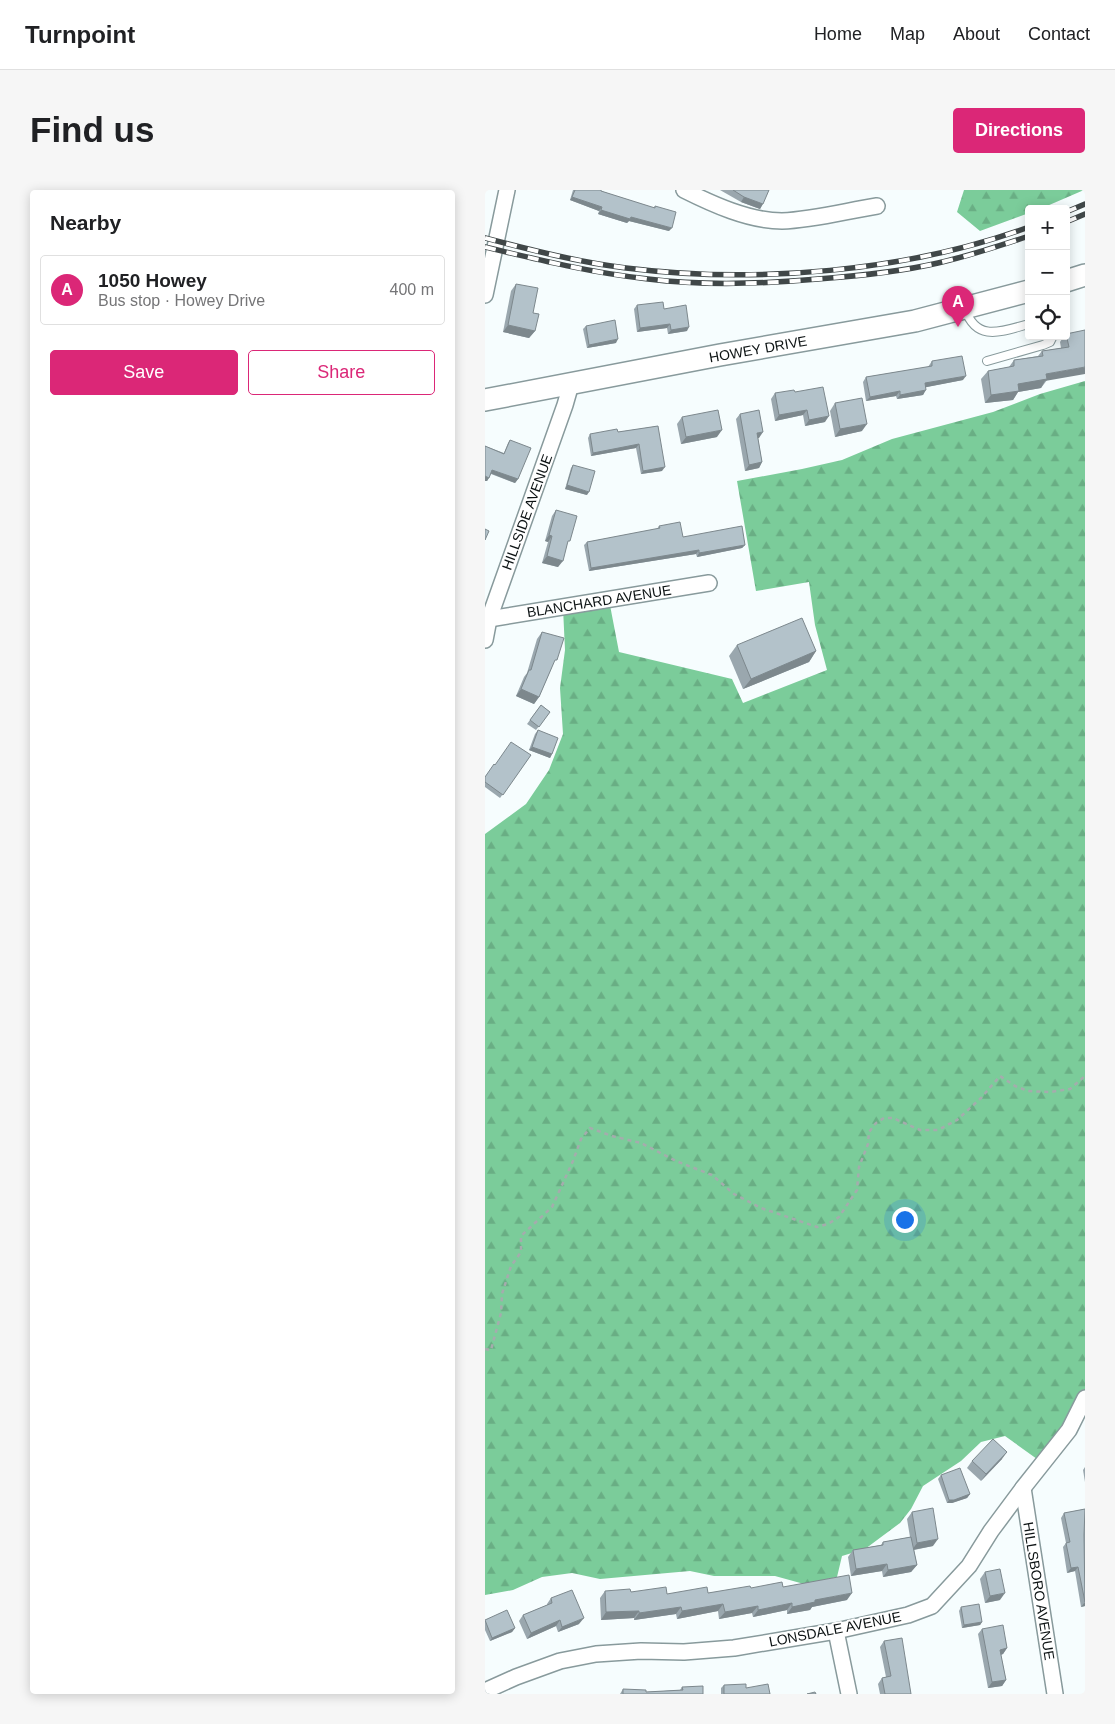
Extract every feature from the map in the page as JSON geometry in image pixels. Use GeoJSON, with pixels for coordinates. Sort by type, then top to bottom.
{"type":"FeatureCollection","features":[{"type":"Feature","properties":{"kind":"main road"},"geometry":{"type":"LineString","coordinates":[[1070,279],[1085,275]]}},
{"type":"Feature","properties":{"kind":"main road","name":"HOWEY DRIVE"},"geometry":{"type":"LineString","coordinates":[[485,400],[720,355],[915,321],[1025,292]]}},
{"type":"Feature","properties":{"kind":"street"},"geometry":{"type":"LineString","coordinates":[[485,295],[507,190]]}},
{"type":"Feature","properties":{"kind":"street"},"geometry":{"type":"LineString","coordinates":[[684,190],[708,202],[749,216],[781,221],[877,206]]}},
{"type":"Feature","properties":{"kind":"street","name":"HILLSIDE AVENUE"},"geometry":{"type":"LineString","coordinates":[[485,640],[489,619],[571,384]]}},
{"type":"Feature","properties":{"kind":"street","name":"BLANCHARD AVENUE"},"geometry":{"type":"LineString","coordinates":[[489,619],[709,583]]}},
{"type":"Feature","properties":{"kind":"street","name":"LONSDALE AVENUE"},"geometry":{"type":"LineString","coordinates":[[485,1691],[560,1661],[596,1654],[641,1651],[684,1652],[734,1648],[836,1631],[907,1615],[932,1606],[969,1566],[991,1531],[1069,1430],[1085,1398]]}},
{"type":"Feature","properties":{"kind":"street","name":"HILLSBORO AVENUE"},"geometry":{"type":"LineString","coordinates":[[1023,1488],[1055,1694]]}},
{"type":"Feature","properties":{"kind":"street"},"geometry":{"type":"LineString","coordinates":[[836,1631],[849,1694]]}},
{"type":"Feature","properties":{"kind":"lane"},"geometry":{"type":"LineString","coordinates":[[965,308],[969,320],[977,328],[986,332],[997,332],[1025,325]]}},
{"type":"Feature","properties":{"kind":"lane"},"geometry":{"type":"LineString","coordinates":[[987,360],[1043,345],[1051,340]]}},
{"type":"Feature","properties":{"kind":"path"},"geometry":{"type":"LineString","coordinates":[[485,1349],[491,1350],[501,1312],[502,1294],[511,1266],[521,1252],[521,1236],[552,1207],[581,1140],[590,1128],[641,1143],[676,1161],[712,1175],[734,1194],[761,1208],[817,1227],[828,1224],[839,1217],[857,1190],[859,1167],[869,1144],[869,1132],[876,1123],[884,1118],[893,1118],[920,1130],[938,1130],[957,1120],[981,1098],[1000,1076],[1015,1086],[1028,1091],[1050,1092],[1070,1088],[1085,1076]]}},
{"type":"Feature","properties":{"kind":"green space"},"geometry":{"type":"Polygon","coordinates":[[[964,190],[1084,190],[1049,205],[1025,205],[1025,214],[980,231],[957,212],[964,190]]]}},
{"type":"Feature","properties":{"kind":"green space"},"geometry":{"type":"Polygon","coordinates":[[[1085,381],[1085,1401],[1044,1464],[1005,1436],[981,1442],[961,1461],[923,1486],[911,1509],[900,1523],[865,1549],[842,1556],[837,1577],[804,1584],[775,1576],[714,1576],[690,1571],[600,1579],[572,1573],[542,1577],[513,1590],[485,1595],[485,834],[526,804],[549,770],[563,734],[560,688],[565,650],[563,608],[609,600],[619,652],[732,679],[743,703],[827,670],[815,625],[809,582],[756,591],[737,481],[842,460],[892,439],[993,412],[1040,394],[1085,381]]]}},
{"type":"Feature","properties":{"kind":"building"},"geometry":{"type":"Polygon","coordinates":[[[575,190],[601,190],[655,208],[655,206],[676,212],[672,228],[631,217],[630,219],[601,210],[602,207],[572,197],[575,190]]]}},
{"type":"Feature","properties":{"kind":"building"},"geometry":{"type":"Polygon","coordinates":[[[733,190],[769,190],[763,204],[744,197],[733,190]]]}},
{"type":"Feature","properties":{"kind":"building"},"geometry":{"type":"Polygon","coordinates":[[[516,284],[538,288],[533,313],[539,314],[535,331],[508,325],[516,284]]]}},
{"type":"Feature","properties":{"kind":"building"},"geometry":{"type":"Polygon","coordinates":[[[663,302],[664,309],[686,305],[689,327],[671,330],[670,324],[640,328],[637,305],[663,302]]]}},
{"type":"Feature","properties":{"kind":"building"},"geometry":{"type":"Polygon","coordinates":[[[615,320],[618,339],[589,345],[586,326],[615,320]]]}},
{"type":"Feature","properties":{"kind":"building"},"geometry":{"type":"Polygon","coordinates":[[[1085,330],[1085,367],[1046,374],[1047,379],[1018,384],[1019,391],[991,395],[988,371],[1014,366],[1014,360],[1043,356],[1042,351],[1069,347],[1067,340],[1070,340],[1070,333],[1085,330]]]}},
{"type":"Feature","properties":{"kind":"building"},"geometry":{"type":"Polygon","coordinates":[[[962,356],[966,376],[925,383],[926,390],[900,395],[900,391],[870,397],[866,377],[932,366],[932,361],[962,356]]]}},
{"type":"Feature","properties":{"kind":"building"},"geometry":{"type":"Polygon","coordinates":[[[823,387],[829,416],[809,420],[807,410],[779,415],[775,393],[823,387]]]}},
{"type":"Feature","properties":{"kind":"building"},"geometry":{"type":"Polygon","coordinates":[[[862,398],[867,424],[840,429],[835,403],[862,398]]]}},
{"type":"Feature","properties":{"kind":"building"},"geometry":{"type":"Polygon","coordinates":[[[718,410],[722,430],[686,437],[682,417],[718,410]]]}},
{"type":"Feature","properties":{"kind":"building"},"geometry":{"type":"Polygon","coordinates":[[[759,410],[763,432],[757,433],[762,462],[749,465],[740,414],[759,410]]]}},
{"type":"Feature","properties":{"kind":"building"},"geometry":{"type":"Polygon","coordinates":[[[658,426],[665,467],[643,471],[639,444],[593,453],[590,434],[617,429],[618,432],[658,426]]]}},
{"type":"Feature","properties":{"kind":"building"},"geometry":{"type":"Polygon","coordinates":[[[510,440],[531,448],[518,479],[492,470],[489,478],[485,476],[485,446],[504,454],[510,440]]]}},
{"type":"Feature","properties":{"kind":"building"},"geometry":{"type":"Polygon","coordinates":[[[573,465],[595,471],[589,492],[567,485],[573,465]]]}},
{"type":"Feature","properties":{"kind":"building"},"geometry":{"type":"Polygon","coordinates":[[[556,510],[577,516],[563,561],[547,556],[552,536],[549,535],[556,510]]]}},
{"type":"Feature","properties":{"kind":"building"},"geometry":{"type":"Polygon","coordinates":[[[680,522],[683,537],[742,526],[745,545],[699,553],[699,550],[591,568],[587,542],[660,528],[659,526],[680,522]]]}},
{"type":"Feature","properties":{"kind":"building"},"geometry":{"type":"Polygon","coordinates":[[[485,529],[489,531],[485,540],[485,529]]]}},
{"type":"Feature","properties":{"kind":"building"},"geometry":{"type":"Polygon","coordinates":[[[802,618],[816,651],[751,679],[737,645],[802,618]]]}},
{"type":"Feature","properties":{"kind":"building"},"geometry":{"type":"Polygon","coordinates":[[[542,632],[564,638],[557,660],[555,660],[539,697],[521,689],[529,670],[531,670],[542,632]]]}},
{"type":"Feature","properties":{"kind":"building"},"geometry":{"type":"Polygon","coordinates":[[[541,705],[550,712],[539,727],[530,720],[541,705]]]}},
{"type":"Feature","properties":{"kind":"building"},"geometry":{"type":"Polygon","coordinates":[[[538,730],[558,738],[552,754],[532,747],[538,730]]]}},
{"type":"Feature","properties":{"kind":"building"},"geometry":{"type":"Polygon","coordinates":[[[511,742],[531,755],[503,795],[485,782],[485,777],[511,742]]]}},
{"type":"Feature","properties":{"kind":"building"},"geometry":{"type":"Polygon","coordinates":[[[993,1439],[1007,1452],[986,1474],[972,1461],[993,1439]]]}},
{"type":"Feature","properties":{"kind":"building"},"geometry":{"type":"Polygon","coordinates":[[[960,1468],[970,1494],[949,1500],[941,1475],[960,1468]]]}},
{"type":"Feature","properties":{"kind":"building"},"geometry":{"type":"Polygon","coordinates":[[[933,1508],[938,1539],[917,1543],[912,1512],[933,1508]]]}},
{"type":"Feature","properties":{"kind":"building"},"geometry":{"type":"Polygon","coordinates":[[[1085,1509],[1085,1602],[1078,1567],[1071,1568],[1066,1543],[1070,1542],[1064,1513],[1085,1509]]]}},
{"type":"Feature","properties":{"kind":"building"},"geometry":{"type":"Polygon","coordinates":[[[911,1537],[917,1565],[888,1570],[887,1564],[856,1569],[853,1550],[883,1545],[883,1542],[911,1537]]]}},
{"type":"Feature","properties":{"kind":"building"},"geometry":{"type":"Polygon","coordinates":[[[1000,1569],[1005,1593],[990,1596],[985,1572],[1000,1569]]]}},
{"type":"Feature","properties":{"kind":"building"},"geometry":{"type":"Polygon","coordinates":[[[849,1575],[852,1593],[815,1600],[815,1602],[792,1607],[792,1603],[758,1610],[758,1606],[725,1612],[723,1604],[682,1611],[681,1607],[639,1613],[639,1611],[606,1612],[605,1591],[630,1589],[631,1592],[666,1587],[667,1594],[707,1587],[708,1593],[782,1582],[783,1587],[849,1575]]]}},
{"type":"Feature","properties":{"kind":"building"},"geometry":{"type":"Polygon","coordinates":[[[572,1590],[584,1618],[562,1627],[560,1620],[531,1633],[523,1615],[552,1603],[551,1598],[572,1590]]]}},
{"type":"Feature","properties":{"kind":"building"},"geometry":{"type":"Polygon","coordinates":[[[979,1604],[982,1622],[964,1625],[961,1607],[979,1604]]]}},
{"type":"Feature","properties":{"kind":"building"},"geometry":{"type":"Polygon","coordinates":[[[507,1610],[515,1628],[492,1638],[485,1620],[507,1610]]]}},
{"type":"Feature","properties":{"kind":"building"},"geometry":{"type":"Polygon","coordinates":[[[1003,1625],[1007,1648],[1000,1650],[1006,1680],[992,1682],[982,1629],[1003,1625]]]}},
{"type":"Feature","properties":{"kind":"building"},"geometry":{"type":"Polygon","coordinates":[[[902,1638],[911,1694],[885,1694],[882,1678],[891,1676],[884,1641],[902,1638]]]}},
{"type":"Feature","properties":{"kind":"building"},"geometry":{"type":"Polygon","coordinates":[[[746,1684],[746,1688],[768,1684],[770,1694],[724,1694],[724,1685],[746,1684]]]}},
{"type":"Feature","properties":{"kind":"building"},"geometry":{"type":"Polygon","coordinates":[[[703,1686],[703,1694],[623,1694],[623,1689],[646,1690],[646,1692],[683,1690],[682,1687],[703,1686]]]}},
{"type":"Feature","properties":{"kind":"railway"},"geometry":{"type":"LineString","coordinates":[[1070,210],[1085,204]]}},
{"type":"Feature","properties":{"kind":"railway"},"geometry":{"type":"LineString","coordinates":[[1070,220],[1085,214]]}},
{"type":"Feature","properties":{"kind":"railway"},"geometry":{"type":"LineString","coordinates":[[485,238],[572,259],[626,268],[675,273],[726,275],[778,274],[881,264],[932,255],[1025,228]]}},
{"type":"Feature","properties":{"kind":"railway"},"geometry":{"type":"LineString","coordinates":[[485,247],[566,266],[627,276],[691,283],[733,284],[833,278],[908,269],[961,257],[1025,237]]}},
{"type":"Feature","properties":{"kind":"place","name":"1050 Howey"},"geometry":{"type":"Point","coordinates":[958,327]}}]}
